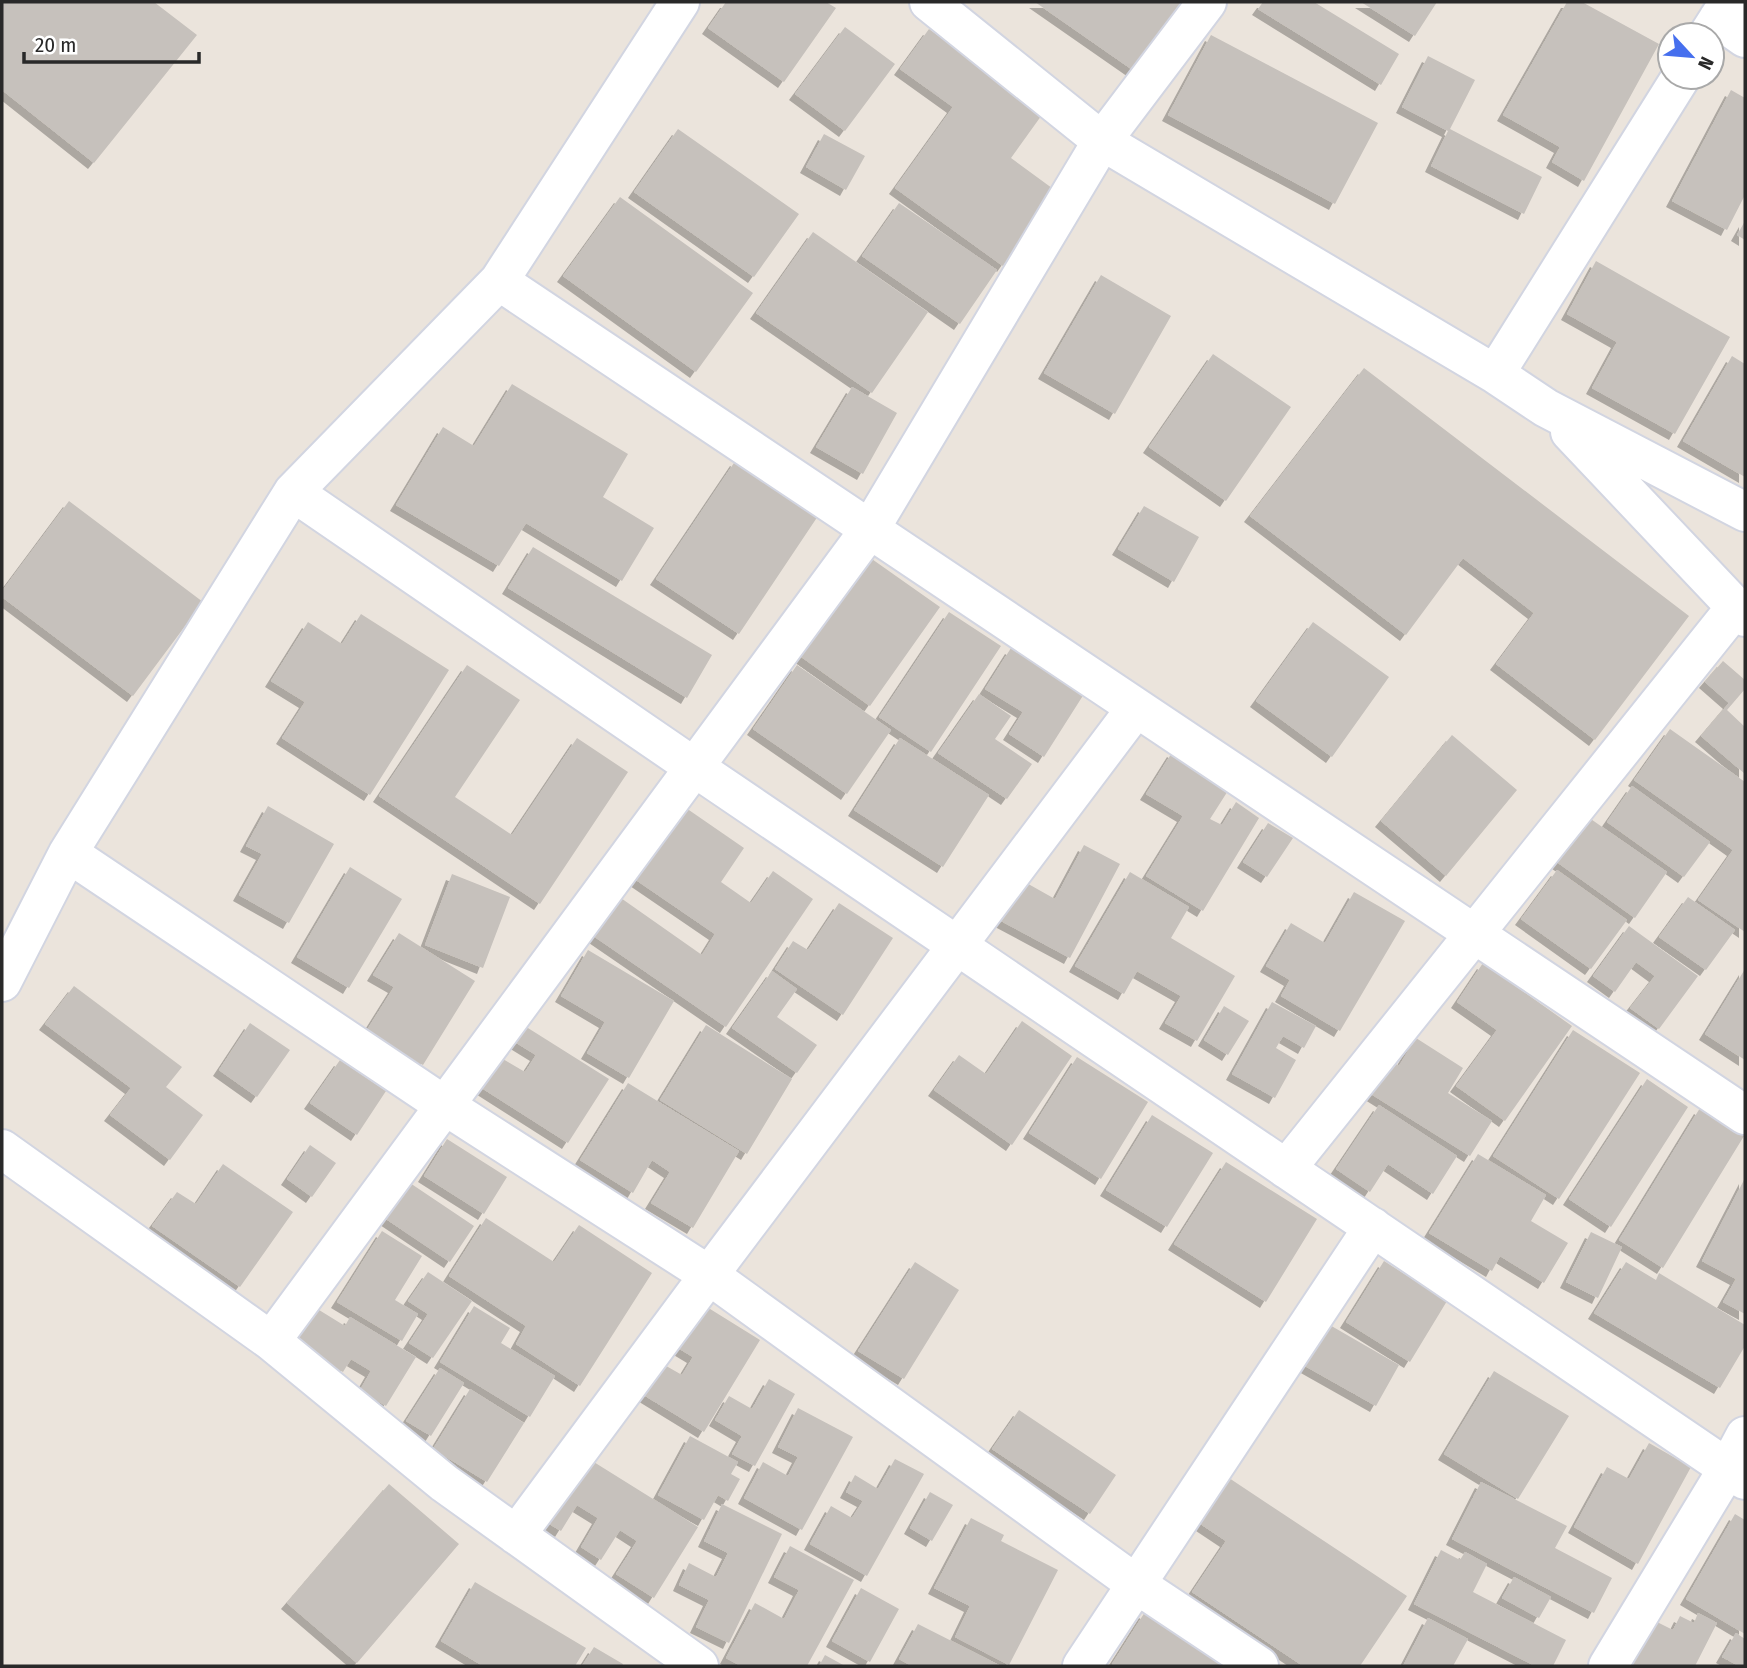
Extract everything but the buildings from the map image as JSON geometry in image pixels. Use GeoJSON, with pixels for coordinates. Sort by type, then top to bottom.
{"type":"FeatureCollection","features":[{"type":"Feature","properties":{"kind":"street"},"geometry":{"type":"LineString","coordinates":[[2,982],[68,853],[293,492],[499,281],[680,2]]}},
{"type":"Feature","properties":{"kind":"street"},"geometry":{"type":"LineString","coordinates":[[929,2],[1102,141],[1495,374],[1546,408],[1745,513]]}},
{"type":"Feature","properties":{"kind":"street"},"geometry":{"type":"LineString","coordinates":[[271,1341],[870,529],[1102,141],[1207,2]]}},
{"type":"Feature","properties":{"kind":"street"},"geometry":{"type":"LineString","coordinates":[[1495,374],[1672,91]]}},
{"type":"Feature","properties":{"kind":"street"},"geometry":{"type":"LineString","coordinates":[[499,281],[1745,1115]]}},
{"type":"Feature","properties":{"kind":"street"},"geometry":{"type":"LineString","coordinates":[[1286,1169],[1474,933],[1741,612],[1546,408]]}},
{"type":"Feature","properties":{"kind":"street"},"geometry":{"type":"LineString","coordinates":[[293,492],[1286,1169],[1740,1461],[1608,1666]]}},
{"type":"Feature","properties":{"kind":"street"},"geometry":{"type":"LineString","coordinates":[[516,1535],[1136,708]]}},
{"type":"Feature","properties":{"kind":"street"},"geometry":{"type":"LineString","coordinates":[[68,853],[444,1105],[709,1275],[1136,1584],[1259,1666]]}},
{"type":"Feature","properties":{"kind":"street"},"geometry":{"type":"LineString","coordinates":[[2,1149],[271,1341],[444,1483],[699,1666]]}},
{"type":"Feature","properties":{"kind":"street"},"geometry":{"type":"LineString","coordinates":[[1082,1666],[1373,1227]]}}]}
